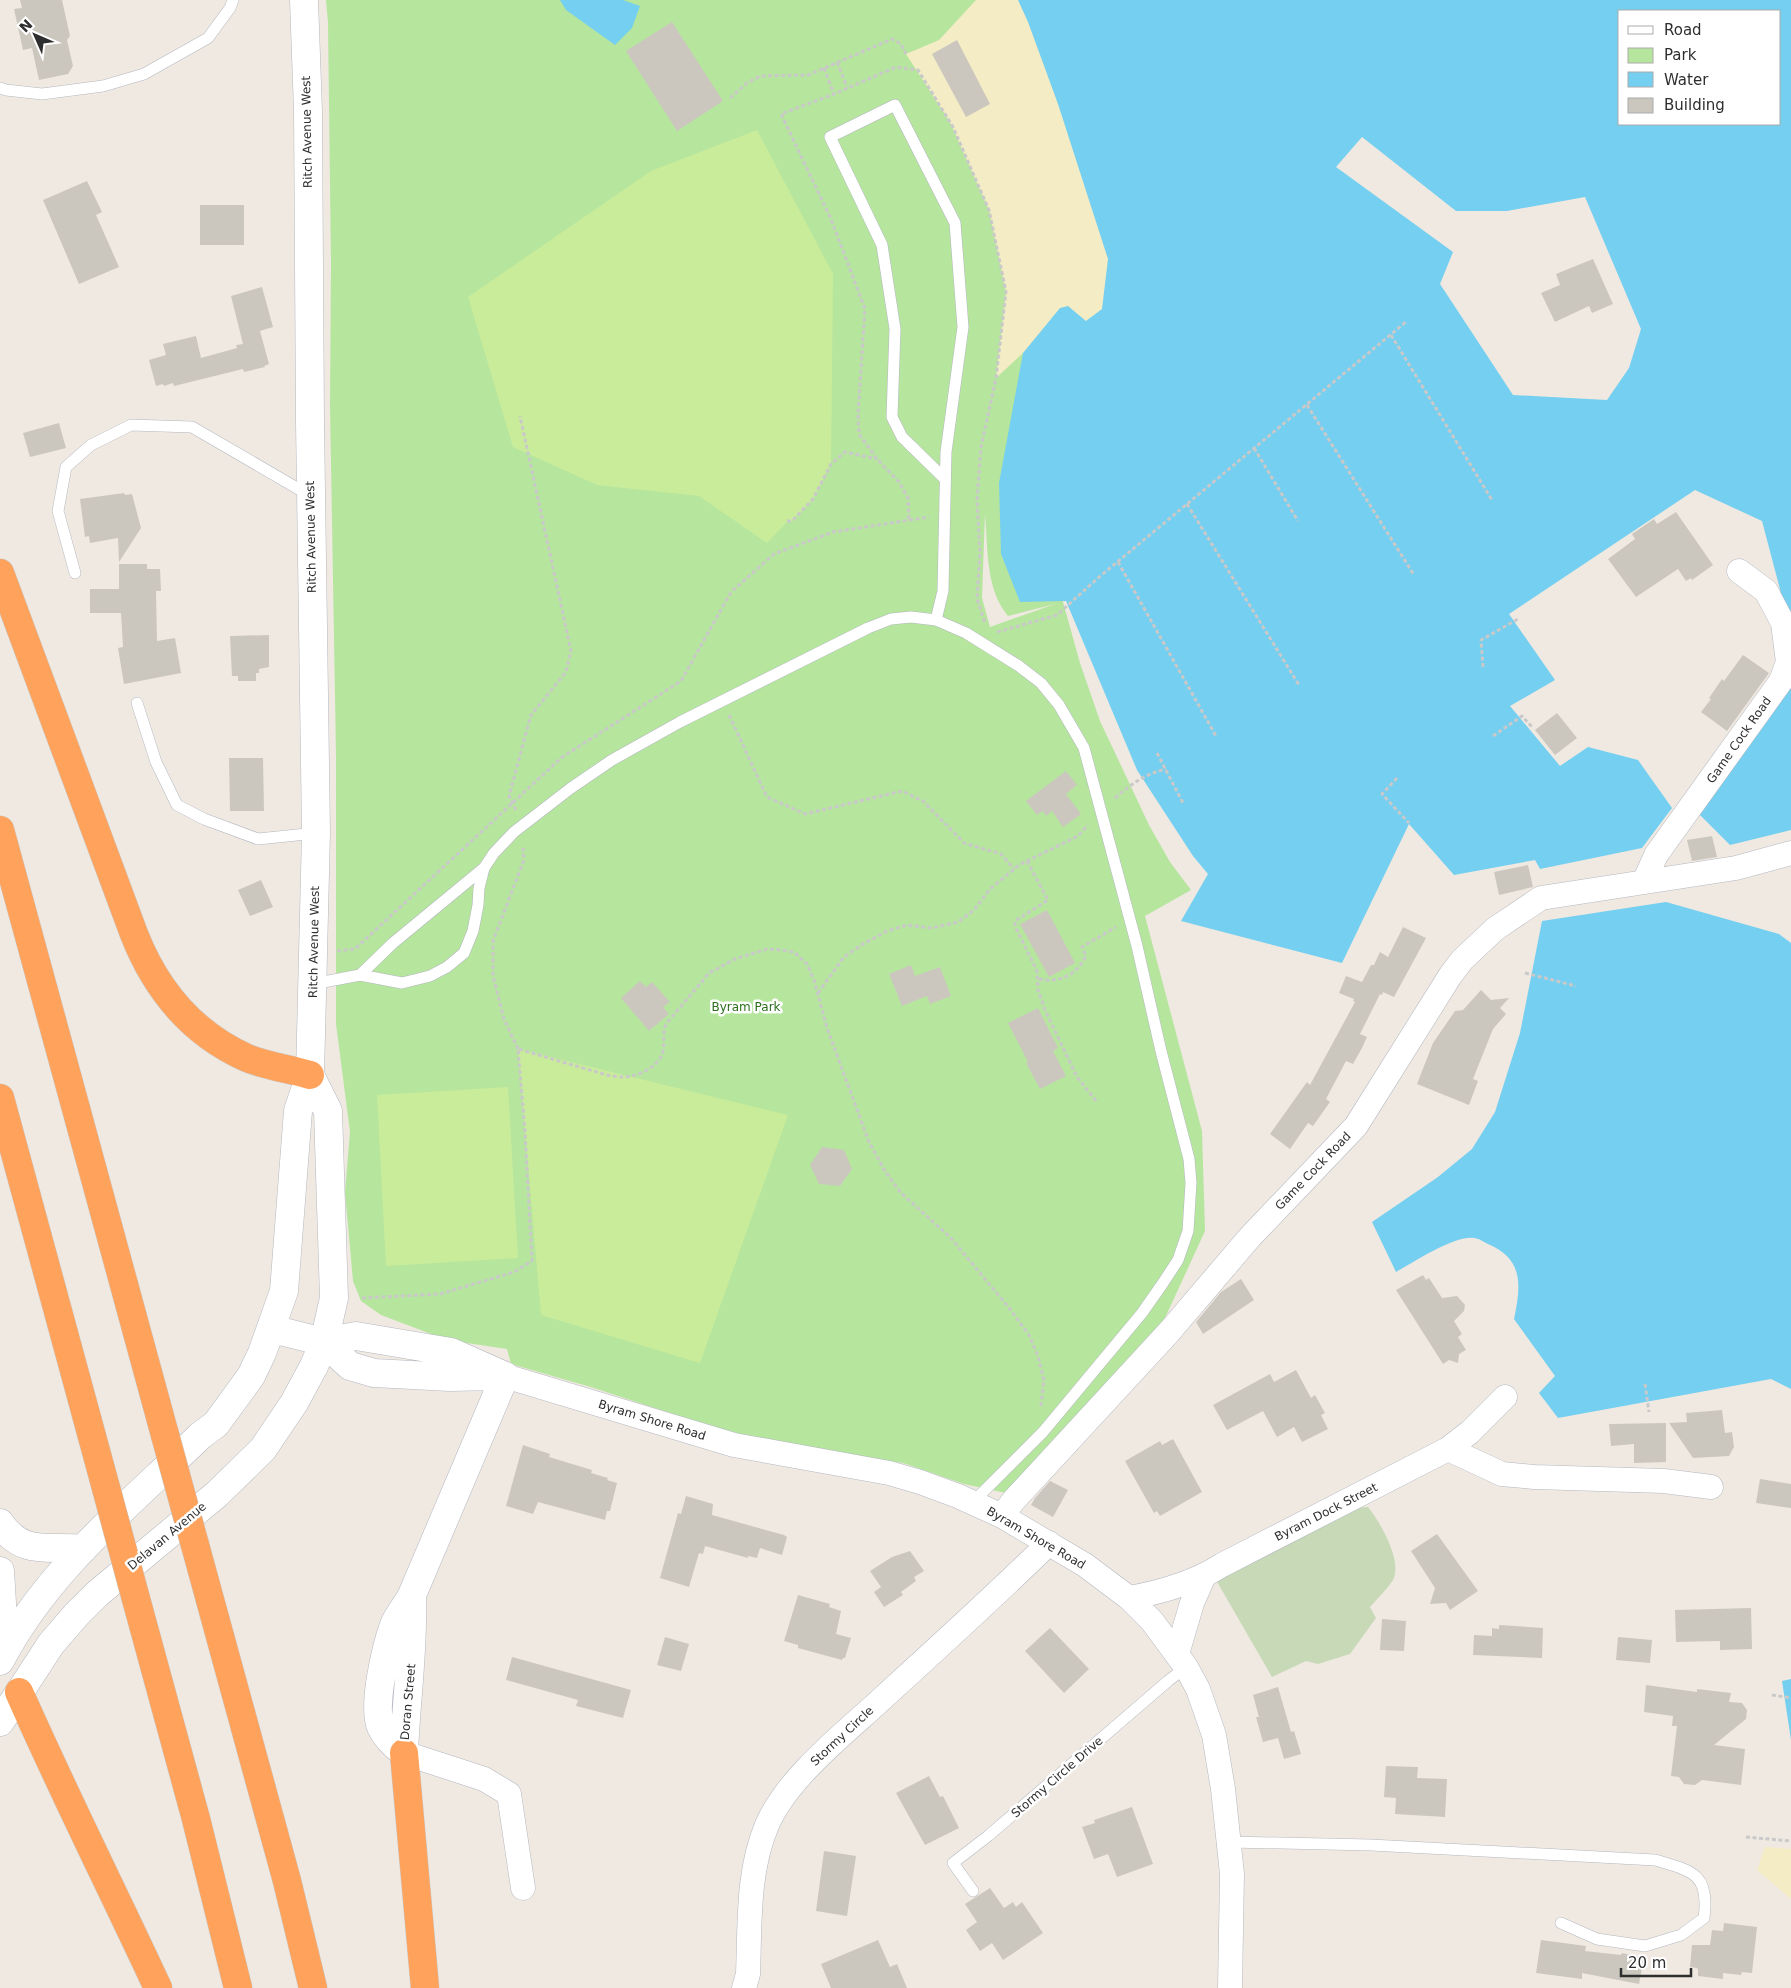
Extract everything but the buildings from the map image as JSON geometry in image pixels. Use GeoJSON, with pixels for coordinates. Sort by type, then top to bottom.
{"type":"FeatureCollection","features":[{"type":"Feature","properties":{"kind":"highway"},"geometry":{"type":"LineString","coordinates":[[0,573],[134,934],[154,977],[167,996],[184,1015],[224,1045],[248,1058],[310,1075]]}},
{"type":"Feature","properties":{"kind":"highway"},"geometry":{"type":"LineString","coordinates":[[0,830],[287,1882],[313,1988]]}},
{"type":"Feature","properties":{"kind":"highway"},"geometry":{"type":"LineString","coordinates":[[0,1098],[200,1837],[238,1988]]}},
{"type":"Feature","properties":{"kind":"highway"},"geometry":{"type":"LineString","coordinates":[[19,1692],[47,1757],[103,1870],[158,1988]]}},
{"type":"Feature","properties":{"kind":"highway"},"geometry":{"type":"LineString","coordinates":[[404,1753],[425,1988]]}},
{"type":"Feature","properties":{"kind":"main road","name":"Ritch Avenue West"},"geometry":{"type":"LineString","coordinates":[[272,1329],[284,1291],[298,1110],[310,1075],[313,984],[316,833],[310,496],[308,111],[304,0]]}},
{"type":"Feature","properties":{"kind":"main road","name":"Ritch Avenue West"},"geometry":{"type":"LineString","coordinates":[[310,1075],[328,1111],[334,1298],[324,1342]]}},
{"type":"Feature","properties":{"kind":"main road","name":"Byram Shore Road"},"geometry":{"type":"LineString","coordinates":[[272,1329],[324,1342],[350,1366],[374,1373],[450,1377],[505,1376]]}},
{"type":"Feature","properties":{"kind":"main road"},"geometry":{"type":"LineString","coordinates":[[2,1651],[62,1571],[200,1436],[216,1424],[251,1376],[272,1329]]}},
{"type":"Feature","properties":{"kind":"main road","name":"Delavan Avenue"},"geometry":{"type":"LineString","coordinates":[[0,1722],[51,1644],[97,1594],[216,1494],[263,1449],[294,1403],[324,1342]]}},
{"type":"Feature","properties":{"kind":"main road","name":"Doran Street"},"geometry":{"type":"LineString","coordinates":[[404,1753],[406,1709],[411,1667],[412,1595],[505,1376]]}},
{"type":"Feature","properties":{"kind":"main road"},"geometry":{"type":"LineString","coordinates":[[0,1523],[10,1536],[32,1547],[46,1550],[65,1547],[83,1549]]}},
{"type":"Feature","properties":{"kind":"main road"},"geometry":{"type":"LineString","coordinates":[[0,1570],[2,1651],[19,1692]]}},
{"type":"Feature","properties":{"kind":"street","name":"Game Cock Road"},"geometry":{"type":"LineString","coordinates":[[1644,882],[1656,855],[1782,681],[1788,662],[1783,622],[1766,591],[1739,571]]}},
{"type":"Feature","properties":{"kind":"street","name":"Game Cock Road"},"geometry":{"type":"LineString","coordinates":[[1002,1516],[1014,1500],[1169,1332],[1250,1237],[1356,1126],[1450,976],[1462,960],[1495,930],[1541,898],[1736,868],[1791,853]]}},
{"type":"Feature","properties":{"kind":"street","name":"Byram Shore Road"},"geometry":{"type":"LineString","coordinates":[[505,1376],[734,1445],[889,1473],[920,1482],[1002,1516],[1085,1565],[1129,1598],[1152,1621],[1182,1660],[1198,1689],[1214,1735],[1223,1789],[1233,1883],[1230,1988]]}},
{"type":"Feature","properties":{"kind":"street","name":"Byram Dock Street"},"geometry":{"type":"LineString","coordinates":[[1129,1598],[1154,1594],[1204,1576],[1448,1449],[1470,1432],[1505,1397]]}},
{"type":"Feature","properties":{"kind":"street"},"geometry":{"type":"LineString","coordinates":[[1448,1449],[1502,1474],[1534,1477],[1664,1481],[1711,1487]]}},
{"type":"Feature","properties":{"kind":"street","name":"Stormy Circle"},"geometry":{"type":"LineString","coordinates":[[744,1988],[748,1974],[752,1880],[757,1852],[768,1824],[782,1800],[811,1765],[986,1604],[1049,1543]]}},
{"type":"Feature","properties":{"kind":"street"},"geometry":{"type":"LineString","coordinates":[[1182,1660],[1192,1603],[1204,1576]]}},
{"type":"Feature","properties":{"kind":"street"},"geometry":{"type":"LineString","coordinates":[[404,1753],[484,1779],[509,1794],[523,1888]]}},
{"type":"Feature","properties":{"kind":"lane"},"geometry":{"type":"LineString","coordinates":[[0,88],[42,94],[103,86],[144,74],[208,38],[234,0]]}},
{"type":"Feature","properties":{"kind":"lane"},"geometry":{"type":"LineString","coordinates":[[936,620],[943,591],[946,452],[963,327],[955,224],[895,105],[830,137],[882,245],[895,329],[892,417],[902,437],[945,479]]}},
{"type":"Feature","properties":{"kind":"lane"},"geometry":{"type":"LineString","coordinates":[[75,572],[58,511],[66,467],[91,445],[131,425],[192,427],[310,496]]}},
{"type":"Feature","properties":{"kind":"lane"},"geometry":{"type":"LineString","coordinates":[[360,975],[393,943],[484,868],[494,853],[522,825],[612,760],[836,643],[890,619],[911,617],[936,620],[966,633],[989,646],[1040,683],[1060,705],[1084,748],[1101,810],[1130,920],[1160,1051],[1189,1159],[1191,1183],[1188,1231],[1178,1260],[1142,1313],[1043,1432],[972,1502]]}},
{"type":"Feature","properties":{"kind":"lane"},"geometry":{"type":"LineString","coordinates":[[137,703],[156,762],[177,805],[204,819],[258,839],[316,833]]}},
{"type":"Feature","properties":{"kind":"lane"},"geometry":{"type":"LineString","coordinates":[[313,984],[360,975],[402,983],[430,976],[447,967],[464,953],[473,931],[484,868]]}},
{"type":"Feature","properties":{"kind":"lane","name":"Stormy Circle Drive"},"geometry":{"type":"LineString","coordinates":[[973,1892],[953,1864],[1168,1680],[1182,1660]]}},
{"type":"Feature","properties":{"kind":"lane"},"geometry":{"type":"LineString","coordinates":[[1229,1842],[1371,1845],[1655,1860],[1690,1871],[1702,1883],[1706,1900],[1704,1918],[1681,1935],[1645,1946],[1597,1939],[1561,1923]]}},
{"type":"Feature","properties":{"kind":"path"},"geometry":{"type":"LineString","coordinates":[[730,98],[747,83],[760,76],[808,75],[892,39],[902,44],[906,54]]}},
{"type":"Feature","properties":{"kind":"path"},"geometry":{"type":"LineString","coordinates":[[837,62],[848,87]]}},
{"type":"Feature","properties":{"kind":"path"},"geometry":{"type":"LineString","coordinates":[[909,519],[908,498],[899,482],[877,459],[859,434],[858,414],[865,308],[831,219],[781,114],[834,94],[896,66],[918,70],[953,126],[989,210],[1006,292],[996,378],[981,446],[977,500],[980,552],[977,600],[986,627]]}},
{"type":"Feature","properties":{"kind":"path"},"geometry":{"type":"LineString","coordinates":[[824,68],[834,94]]}},
{"type":"Feature","properties":{"kind":"path"},"geometry":{"type":"LineString","coordinates":[[991,629],[996,632],[1058,615],[1118,562],[1407,321]]}},
{"type":"Feature","properties":{"kind":"path"},"geometry":{"type":"LineString","coordinates":[[1391,334],[1492,500]]}},
{"type":"Feature","properties":{"kind":"path"},"geometry":{"type":"LineString","coordinates":[[1307,404],[1414,576]]}},
{"type":"Feature","properties":{"kind":"path"},"geometry":{"type":"LineString","coordinates":[[362,1298],[440,1294],[514,1272],[532,1261],[525,1131],[518,1049],[504,1019],[493,976],[493,941],[524,860],[522,825],[509,796],[531,715],[566,672],[571,651],[520,416]]}},
{"type":"Feature","properties":{"kind":"path"},"geometry":{"type":"LineString","coordinates":[[1254,448],[1298,521]]}},
{"type":"Feature","properties":{"kind":"path"},"geometry":{"type":"LineString","coordinates":[[787,521],[792,521],[812,499],[831,464],[845,452],[877,459]]}},
{"type":"Feature","properties":{"kind":"path"},"geometry":{"type":"LineString","coordinates":[[1188,504],[1299,685]]}},
{"type":"Feature","properties":{"kind":"path"},"geometry":{"type":"LineString","coordinates":[[337,951],[355,949],[561,758],[681,681],[731,592],[774,554],[832,532],[909,519],[944,516]]}},
{"type":"Feature","properties":{"kind":"path"},"geometry":{"type":"LineString","coordinates":[[1118,562],[1216,736]]}},
{"type":"Feature","properties":{"kind":"path"},"geometry":{"type":"LineString","coordinates":[[1483,667],[1480,640],[1518,619]]}},
{"type":"Feature","properties":{"kind":"path"},"geometry":{"type":"LineString","coordinates":[[989,646],[996,632]]}},
{"type":"Feature","properties":{"kind":"path"},"geometry":{"type":"LineString","coordinates":[[722,701],[767,797],[805,814],[902,791],[923,801],[964,843],[1001,854],[1014,869]]}},
{"type":"Feature","properties":{"kind":"path"},"geometry":{"type":"LineString","coordinates":[[1493,736],[1522,716],[1532,727]]}},
{"type":"Feature","properties":{"kind":"path"},"geometry":{"type":"LineString","coordinates":[[1157,753],[1183,803]]}},
{"type":"Feature","properties":{"kind":"path"},"geometry":{"type":"LineString","coordinates":[[818,993],[844,957],[863,944],[887,931],[907,925],[932,928],[958,922],[974,910],[990,889],[1014,869],[1078,836],[1101,810],[1133,782],[1166,769]]}},
{"type":"Feature","properties":{"kind":"path"},"geometry":{"type":"LineString","coordinates":[[1397,778],[1382,794],[1409,823]]}},
{"type":"Feature","properties":{"kind":"path"},"geometry":{"type":"LineString","coordinates":[[1027,861],[1048,900],[1021,916],[1015,921],[1015,926],[1037,971],[1039,979],[1038,990],[1049,1018],[1077,1077],[1097,1102]]}},
{"type":"Feature","properties":{"kind":"path"},"geometry":{"type":"LineString","coordinates":[[1039,979],[1053,982],[1072,974],[1081,966],[1086,956],[1082,947],[1130,920]]}},
{"type":"Feature","properties":{"kind":"path"},"geometry":{"type":"LineString","coordinates":[[518,1049],[607,1075],[621,1077],[636,1076],[654,1065],[663,1053],[666,1024],[710,973],[735,959],[767,949],[794,952],[806,964],[814,980],[827,1028],[869,1142],[881,1164],[901,1193],[950,1236],[1029,1335],[1038,1356],[1044,1380],[1042,1394]]}},
{"type":"Feature","properties":{"kind":"path"},"geometry":{"type":"LineString","coordinates":[[1525,973],[1576,986]]}},
{"type":"Feature","properties":{"kind":"path"},"geometry":{"type":"LineString","coordinates":[[1645,1384],[1649,1412]]}},
{"type":"Feature","properties":{"kind":"path"},"geometry":{"type":"LineString","coordinates":[[1772,1695],[1791,1698]]}},
{"type":"Feature","properties":{"kind":"path"},"geometry":{"type":"LineString","coordinates":[[1746,1837],[1791,1841]]}},
{"type":"Feature","properties":{"kind":"green space","name":"Byram Park"},"geometry":{"type":"Polygon","coordinates":[[[326,0],[1018,0],[1027,535],[1063,602],[1080,663],[1100,721],[1149,825],[1170,862],[1191,890],[1145,916],[1202,1131],[1205,1231],[1165,1318],[1006,1493],[964,1484],[903,1463],[771,1442],[706,1425],[594,1388],[511,1364],[507,1349],[447,1340],[381,1315],[361,1301],[353,1281],[345,1192],[350,1132],[336,1024],[336,754],[330,405],[331,264],[328,22],[326,0]],[[985,514],[982,598],[990,627],[1055,604],[1008,616],[995,593],[991,581],[985,514]]]}},
{"type":"Feature","properties":{"kind":"green space"},"geometry":{"type":"Polygon","coordinates":[[[757,130],[833,274],[831,464],[813,499],[767,543],[699,496],[597,485],[513,447],[468,297],[651,171],[757,130]]]}},
{"type":"Feature","properties":{"kind":"green space"},"geometry":{"type":"Polygon","coordinates":[[[518,1049],[788,1115],[700,1363],[541,1315],[518,1049]]]}},
{"type":"Feature","properties":{"kind":"green space"},"geometry":{"type":"Polygon","coordinates":[[[508,1087],[518,1258],[386,1266],[377,1095],[508,1087]]]}},
{"type":"Feature","properties":{"kind":"green space"},"geometry":{"type":"Polygon","coordinates":[[[1368,1507],[1389,1542],[1395,1563],[1393,1580],[1370,1607],[1376,1618],[1350,1654],[1318,1664],[1306,1661],[1272,1677],[1216,1580],[1349,1508],[1368,1507]]]}},
{"type":"Feature","properties":{"kind":"sand"},"geometry":{"type":"Polygon","coordinates":[[[976,0],[1074,0],[1128,325],[1023,353],[996,378],[1006,292],[989,210],[950,122],[906,54],[939,40],[976,0]]]}},
{"type":"Feature","properties":{"kind":"sand"},"geometry":{"type":"Polygon","coordinates":[[[1765,1847],[1791,1849],[1791,1899],[1757,1870],[1765,1847]]]}},
{"type":"Feature","properties":{"kind":"water"},"geometry":{"type":"Polygon","coordinates":[[[560,0],[623,0],[640,6],[632,28],[615,45],[566,10],[560,0]]]}},
{"type":"Feature","properties":{"kind":"water"},"geometry":{"type":"Polygon","coordinates":[[[1018,0],[1791,0],[1791,631],[1762,521],[1695,490],[1509,614],[1555,680],[1510,706],[1560,766],[1588,747],[1638,760],[1672,808],[1642,848],[1540,869],[1535,860],[1454,875],[1409,824],[1342,963],[1181,921],[1208,874],[1193,856],[1137,770],[1066,601],[1020,602],[1001,554],[999,483],[1023,353],[1060,308],[1068,306],[1086,321],[1102,309],[1108,259],[1058,104],[1018,0]],[[1362,137],[1336,167],[1453,252],[1440,284],[1513,395],[1607,400],[1629,368],[1641,329],[1585,197],[1507,211],[1456,211],[1362,137]]]}},
{"type":"Feature","properties":{"kind":"water"},"geometry":{"type":"Polygon","coordinates":[[[1791,686],[1791,830],[1730,845],[1698,813],[1791,686]]]}},
{"type":"Feature","properties":{"kind":"water"},"geometry":{"type":"Polygon","coordinates":[[[1666,902],[1779,934],[1791,943],[1791,1389],[1771,1379],[1558,1418],[1539,1393],[1555,1376],[1514,1319],[1518,1285],[1514,1266],[1508,1257],[1500,1250],[1479,1239],[1466,1238],[1435,1250],[1396,1272],[1372,1222],[1438,1177],[1472,1149],[1495,1112],[1520,1033],[1542,921],[1666,902]]]}},
{"type":"Feature","properties":{"kind":"water"},"geometry":{"type":"Polygon","coordinates":[[[1791,1679],[1791,1740],[1782,1681],[1791,1679]]]}}]}
